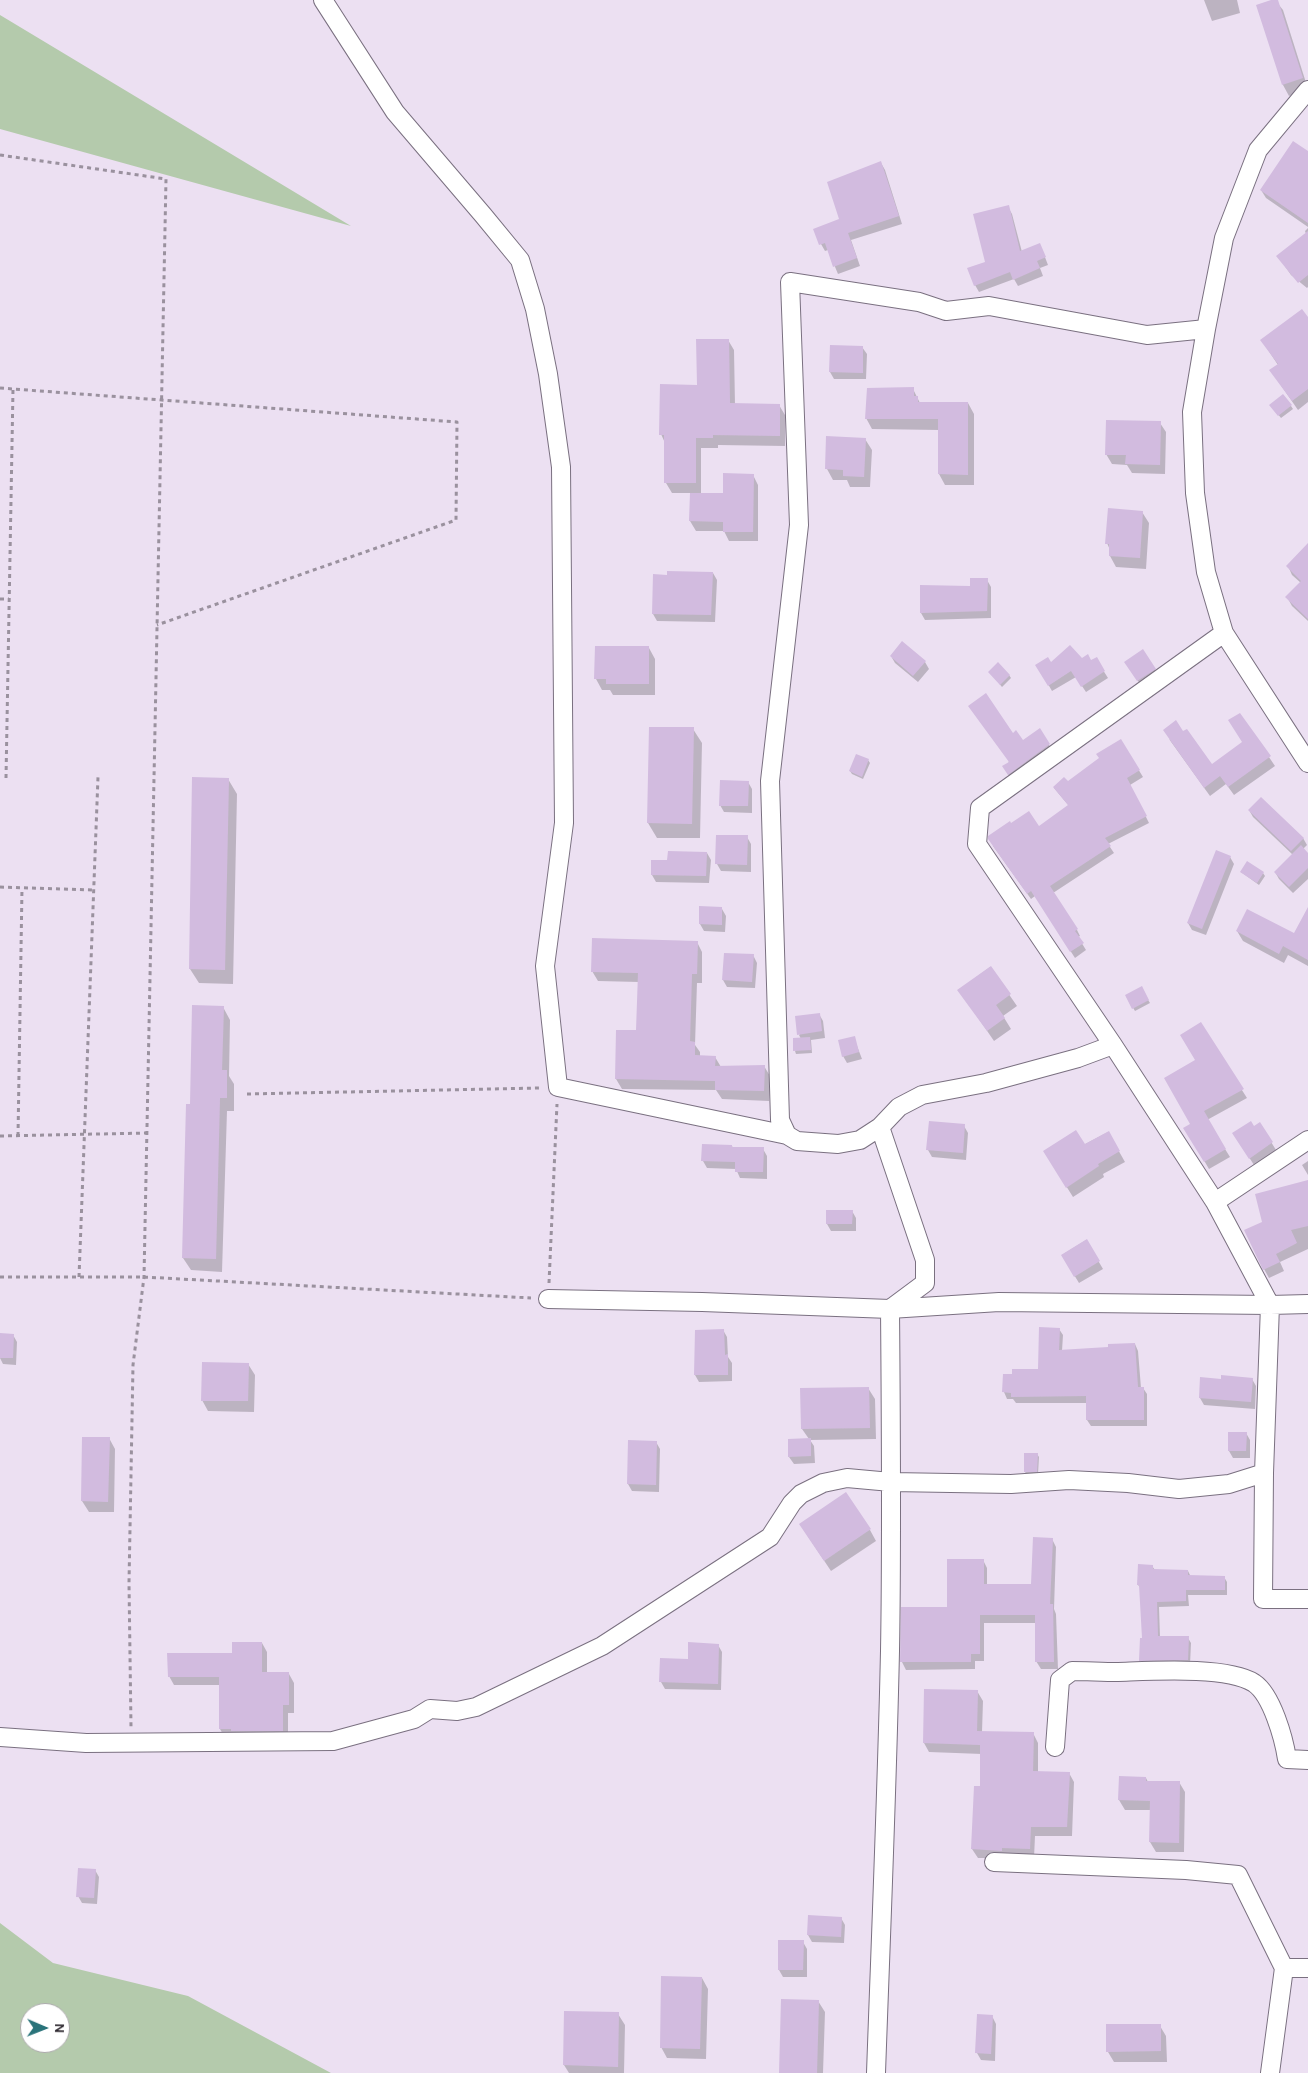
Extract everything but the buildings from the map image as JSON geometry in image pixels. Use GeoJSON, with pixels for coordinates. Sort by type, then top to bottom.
{"type":"FeatureCollection","features":[{"type":"Feature","properties":{"kind":"street"},"geometry":{"type":"LineString","coordinates":[[323,0],[395,112],[520,260],[535,309],[548,374],[561,468],[564,824],[545,966],[558,1087],[787,1135],[797,1141],[838,1144],[860,1140],[880,1127],[899,1107],[922,1095],[986,1083],[1078,1058],[1113,1045]]}},
{"type":"Feature","properties":{"kind":"street"},"geometry":{"type":"LineString","coordinates":[[1308,90],[1258,150],[1224,238],[1192,412],[1194,493],[1206,572],[1224,633],[1308,763]]}},
{"type":"Feature","properties":{"kind":"street"},"geometry":{"type":"LineString","coordinates":[[787,1135],[780,1120],[770,781],[799,525],[790,282],[919,302],[946,311],[989,306],[1148,335],[1206,329]]}},
{"type":"Feature","properties":{"kind":"street"},"geometry":{"type":"LineString","coordinates":[[1224,633],[980,808],[977,844],[1113,1045],[1215,1202],[1270,1305],[1264,1473],[1263,1600],[1308,1599]]}},
{"type":"Feature","properties":{"kind":"street"},"geometry":{"type":"LineString","coordinates":[[880,1127],[925,1260],[924,1284],[890,1309]]}},
{"type":"Feature","properties":{"kind":"street"},"geometry":{"type":"LineString","coordinates":[[1215,1202],[1308,1140]]}},
{"type":"Feature","properties":{"kind":"street"},"geometry":{"type":"LineString","coordinates":[[548,1299],[702,1302],[890,1309],[999,1302],[1308,1304]]}},
{"type":"Feature","properties":{"kind":"street"},"geometry":{"type":"LineString","coordinates":[[876,2073],[890,1652],[890,1309]]}},
{"type":"Feature","properties":{"kind":"street"},"geometry":{"type":"LineString","coordinates":[[0,1737],[86,1743],[131,1741],[332,1741],[414,1719],[430,1709],[456,1711],[476,1707],[602,1646],[770,1538],[792,1503],[801,1494],[824,1483],[847,1478],[891,1482],[1011,1484],[1069,1480],[1128,1483],[1179,1489],[1229,1484],[1264,1473]]}},
{"type":"Feature","properties":{"kind":"street"},"geometry":{"type":"LineString","coordinates":[[1056,1747],[1060,1680],[1072,1671],[1211,1673],[1242,1678],[1255,1684],[1264,1694],[1274,1715],[1284,1741],[1287,1759],[1308,1760]]}},
{"type":"Feature","properties":{"kind":"street"},"geometry":{"type":"LineString","coordinates":[[994,1862],[1186,1870],[1238,1875],[1284,1968],[1270,2073]]}},
{"type":"Feature","properties":{"kind":"street"},"geometry":{"type":"LineString","coordinates":[[1284,1968],[1308,1968]]}},
{"type":"Feature","properties":{"kind":"path"},"geometry":{"type":"LineString","coordinates":[[0,155],[166,179],[144,1277],[133,1365],[130,1583],[131,1741]]}},
{"type":"Feature","properties":{"kind":"path"},"geometry":{"type":"LineString","coordinates":[[0,388],[457,422],[456,520],[157,625]]}},
{"type":"Feature","properties":{"kind":"path"},"geometry":{"type":"LineString","coordinates":[[6,778],[13,389]]}},
{"type":"Feature","properties":{"kind":"path"},"geometry":{"type":"LineString","coordinates":[[0,599],[9,600]]}},
{"type":"Feature","properties":{"kind":"path"},"geometry":{"type":"LineString","coordinates":[[79,1277],[98,777]]}},
{"type":"Feature","properties":{"kind":"path"},"geometry":{"type":"LineString","coordinates":[[0,887],[93,890]]}},
{"type":"Feature","properties":{"kind":"path"},"geometry":{"type":"LineString","coordinates":[[18,1136],[22,888]]}},
{"type":"Feature","properties":{"kind":"path"},"geometry":{"type":"LineString","coordinates":[[0,1277],[144,1277],[548,1299],[558,1087],[247,1094]]}},
{"type":"Feature","properties":{"kind":"path"},"geometry":{"type":"LineString","coordinates":[[0,1136],[147,1133]]}},
{"type":"Feature","properties":{"kind":"green space"},"geometry":{"type":"Polygon","coordinates":[[[0,15],[351,226],[0,129],[0,15]]]}},
{"type":"Feature","properties":{"kind":"green space"},"geometry":{"type":"Polygon","coordinates":[[[0,1923],[53,1963],[188,1996],[331,2073],[0,2073],[0,1923]]]}}]}
